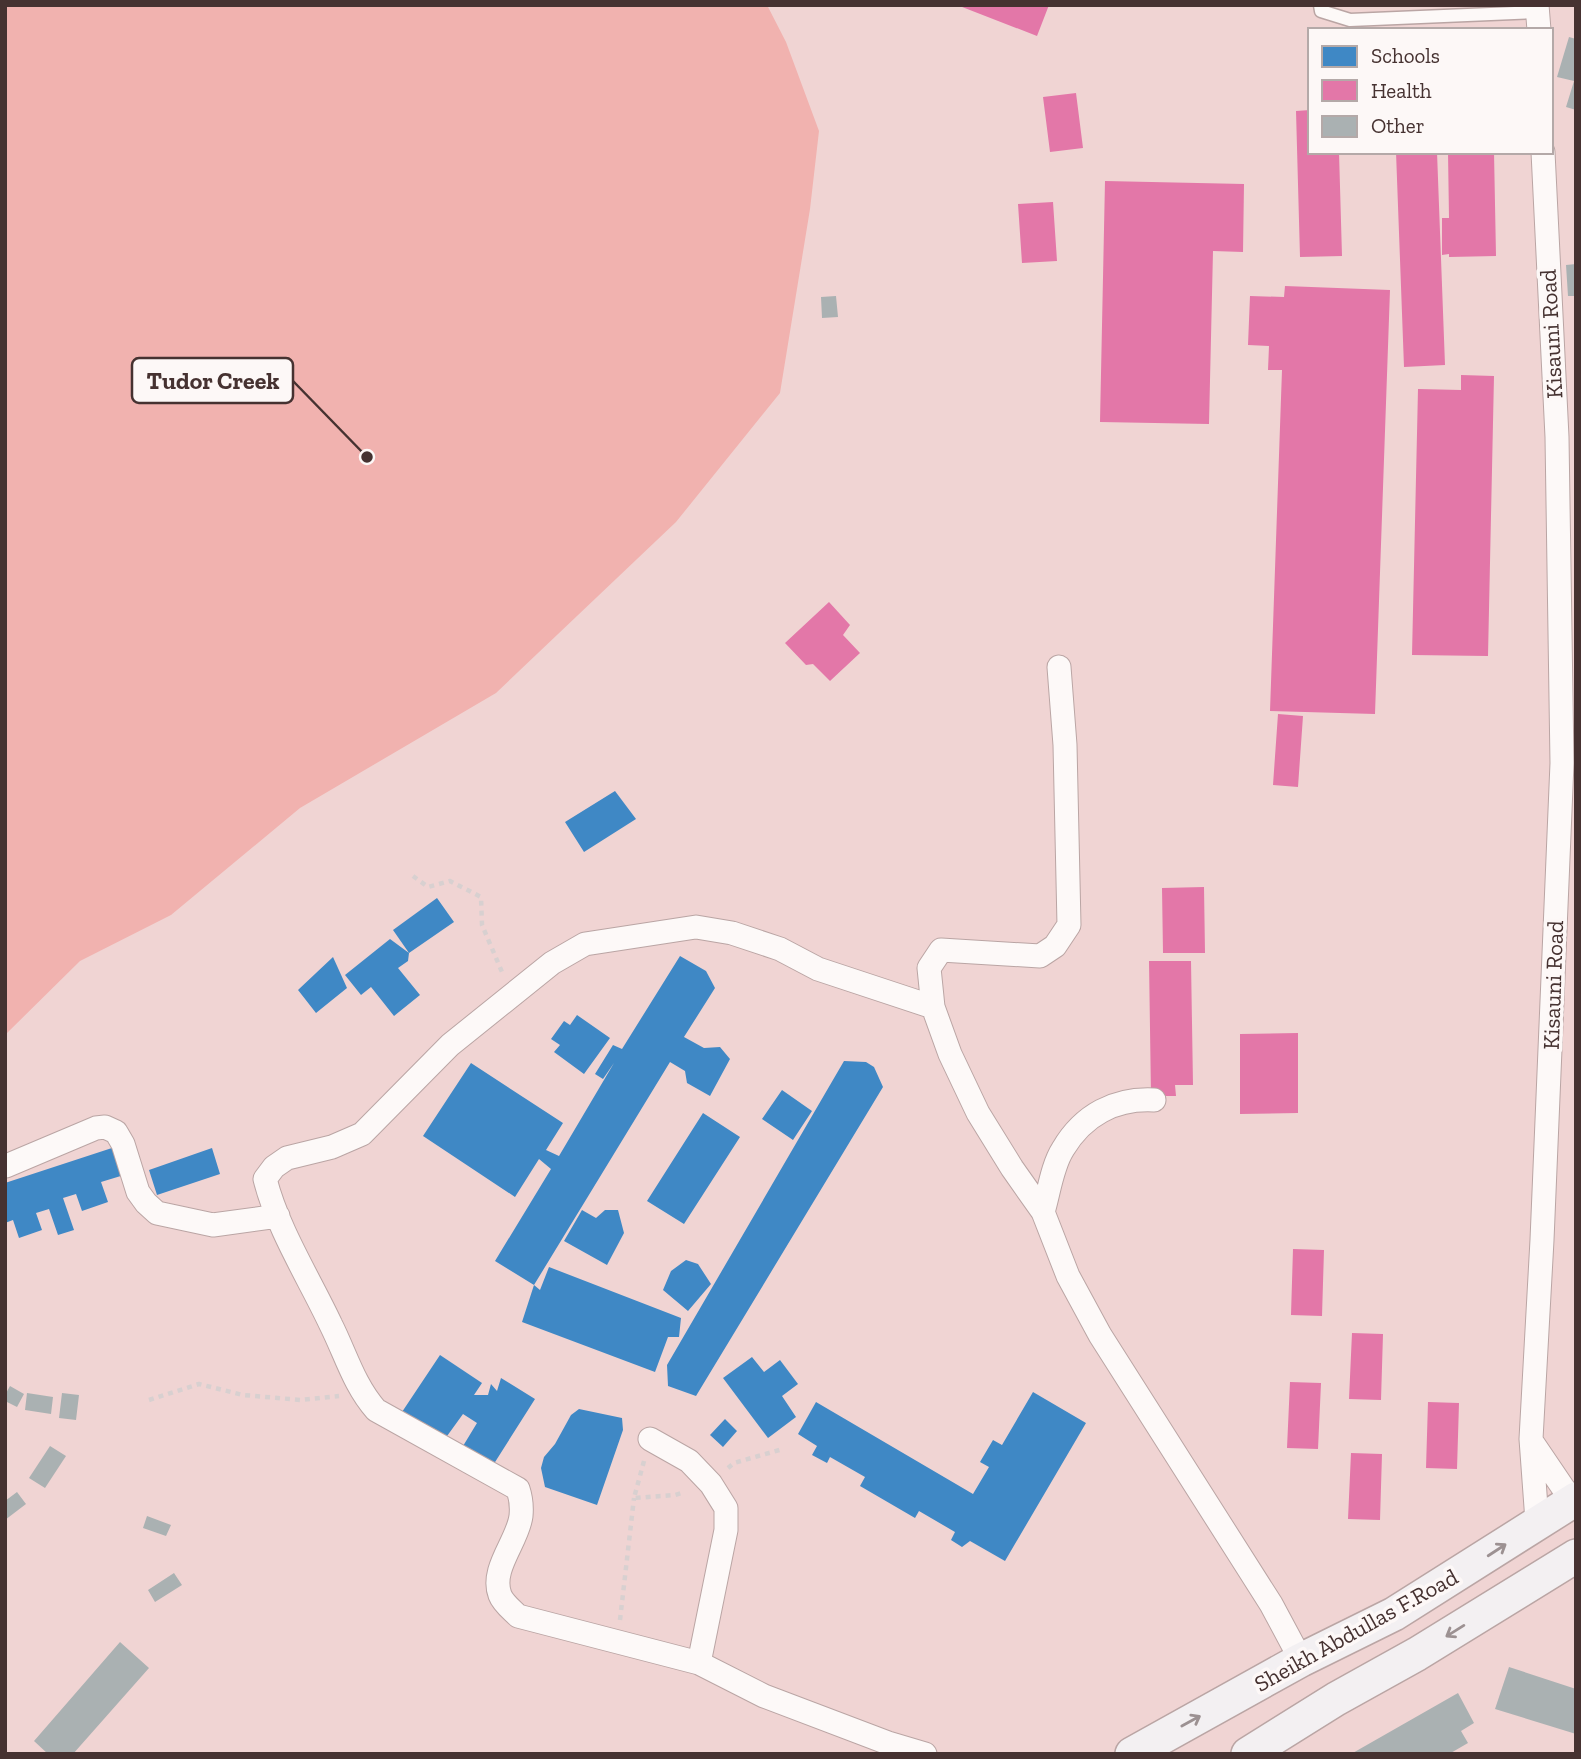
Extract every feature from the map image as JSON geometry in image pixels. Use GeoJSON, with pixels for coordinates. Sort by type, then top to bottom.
{"type":"FeatureCollection","features":[{"type":"Feature","properties":{"kind":"main road","name":"Sheikh Abdullas F.Road"},"geometry":{"type":"LineString","coordinates":[[1132,1754],[1301,1660],[1394,1614],[1503,1546],[1537,1521],[1575,1502]]}},
{"type":"Feature","properties":{"kind":"main road"},"geometry":{"type":"LineString","coordinates":[[1537,1521],[1570,1567]]}},
{"type":"Feature","properties":{"kind":"main road","name":"Sheikh Abdullas F.Road"},"geometry":{"type":"LineString","coordinates":[[1256,1752],[1336,1699],[1570,1567]]}},
{"type":"Feature","properties":{"kind":"street","name":"Kisauni Road"},"geometry":{"type":"LineString","coordinates":[[1537,1521],[1531,1440],[1569,757],[1569,703],[1543,154]]}},
{"type":"Feature","properties":{"kind":"street"},"geometry":{"type":"LineString","coordinates":[[1059,667],[1065,745],[1069,925],[1055,946],[1040,956],[941,950],[929,968],[933,1007],[950,1054],[978,1112],[1043,1212],[1068,1276],[1100,1335],[1271,1604],[1301,1660]]}},
{"type":"Feature","properties":{"kind":"street"},"geometry":{"type":"LineString","coordinates":[[925,1754],[888,1743],[764,1696],[699,1663],[518,1616],[501,1598],[498,1588],[500,1572],[521,1519],[522,1502],[518,1489],[376,1410],[361,1394],[332,1326],[278,1216],[265,1179],[274,1167],[287,1158],[332,1147],[362,1134],[450,1045],[552,964],[586,944],[696,927],[732,933],[780,949],[818,969],[933,1007]]}},
{"type":"Feature","properties":{"kind":"street"},"geometry":{"type":"LineString","coordinates":[[1043,1212],[1062,1150],[1087,1120],[1104,1108],[1121,1102],[1154,1100]]}},
{"type":"Feature","properties":{"kind":"street"},"geometry":{"type":"LineString","coordinates":[[6,1166],[96,1128],[105,1127],[116,1132],[123,1144],[138,1192],[157,1213],[213,1225],[278,1216]]}},
{"type":"Feature","properties":{"kind":"street"},"geometry":{"type":"LineString","coordinates":[[650,1439],[689,1461],[711,1484],[726,1508],[726,1530],[699,1663]]}},
{"type":"Feature","properties":{"kind":"street"},"geometry":{"type":"LineString","coordinates":[[1531,1440],[1575,1502]]}},
{"type":"Feature","properties":{"kind":"lane"},"geometry":{"type":"LineString","coordinates":[[1320,5],[1321,12],[1350,20],[1538,16]]}},
{"type":"Feature","properties":{"kind":"path"},"geometry":{"type":"LineString","coordinates":[[413,876],[428,887],[450,881],[481,897],[482,925],[513,995]]}},
{"type":"Feature","properties":{"kind":"path"},"geometry":{"type":"LineString","coordinates":[[149,1400],[199,1384],[243,1395],[301,1399],[361,1394]]}},
{"type":"Feature","properties":{"kind":"path"},"geometry":{"type":"LineString","coordinates":[[618,1641],[634,1498]]}},
{"type":"Feature","properties":{"kind":"shaded area"},"geometry":{"type":"Polygon","coordinates":[[[5,5],[767,5],[786,42],[819,131],[810,209],[780,393],[676,522],[496,693],[300,808],[171,915],[80,961],[5,1035],[5,5]]]}},
{"type":"Feature","properties":{"kind":"building: Schools"},"geometry":{"type":"Polygon","coordinates":[[[615,791],[636,819],[584,852],[565,822],[615,791]]]}},
{"type":"Feature","properties":{"kind":"building: Schools"},"geometry":{"type":"Polygon","coordinates":[[[437,898],[454,922],[409,953],[393,930],[437,898]]]}},
{"type":"Feature","properties":{"kind":"building: Schools"},"geometry":{"type":"Polygon","coordinates":[[[390,939],[409,953],[408,961],[398,968],[420,995],[394,1016],[371,987],[361,995],[345,975],[390,939]]]}},
{"type":"Feature","properties":{"kind":"building: Schools"},"geometry":{"type":"Polygon","coordinates":[[[680,956],[706,971],[715,988],[684,1037],[704,1048],[720,1047],[730,1059],[710,1096],[687,1083],[685,1071],[670,1062],[534,1285],[495,1261],[551,1169],[539,1159],[515,1197],[423,1136],[471,1063],[563,1123],[546,1150],[559,1156],[614,1063],[603,1079],[595,1074],[613,1045],[622,1049],[680,956]]]}},
{"type":"Feature","properties":{"kind":"building: Schools"},"geometry":{"type":"Polygon","coordinates":[[[333,957],[347,988],[316,1013],[298,990],[333,957]]]}},
{"type":"Feature","properties":{"kind":"building: Schools"},"geometry":{"type":"Polygon","coordinates":[[[577,1015],[610,1038],[584,1074],[554,1052],[560,1045],[551,1039],[564,1021],[570,1025],[577,1015]]]}},
{"type":"Feature","properties":{"kind":"building: Schools"},"geometry":{"type":"Polygon","coordinates":[[[844,1061],[866,1062],[874,1067],[883,1087],[696,1396],[668,1386],[667,1365],[844,1061]]]}},
{"type":"Feature","properties":{"kind":"building: Schools"},"geometry":{"type":"Polygon","coordinates":[[[782,1090],[812,1111],[793,1140],[762,1119],[782,1090]]]}},
{"type":"Feature","properties":{"kind":"building: Schools"},"geometry":{"type":"Polygon","coordinates":[[[703,1113],[740,1137],[684,1224],[647,1201],[703,1113]]]}},
{"type":"Feature","properties":{"kind":"building: Schools"},"geometry":{"type":"Polygon","coordinates":[[[115,1147],[124,1175],[101,1182],[108,1202],[82,1211],[76,1194],[63,1198],[74,1230],[58,1235],[49,1209],[36,1213],[42,1230],[19,1238],[13,1220],[5,1223],[5,1183],[115,1147]]]}},
{"type":"Feature","properties":{"kind":"building: Schools"},"geometry":{"type":"Polygon","coordinates":[[[212,1148],[220,1174],[157,1195],[149,1170],[212,1148]]]}},
{"type":"Feature","properties":{"kind":"building: Schools"},"geometry":{"type":"Polygon","coordinates":[[[582,1210],[596,1218],[605,1210],[618,1210],[624,1233],[607,1265],[564,1241],[582,1210]]]}},
{"type":"Feature","properties":{"kind":"building: Schools"},"geometry":{"type":"Polygon","coordinates":[[[686,1260],[698,1264],[711,1284],[688,1311],[663,1290],[671,1271],[686,1260]]]}},
{"type":"Feature","properties":{"kind":"building: Schools"},"geometry":{"type":"Polygon","coordinates":[[[549,1267],[681,1318],[679,1337],[668,1337],[655,1372],[522,1322],[534,1285],[540,1290],[549,1267]]]}},
{"type":"Feature","properties":{"kind":"building: Schools"},"geometry":{"type":"Polygon","coordinates":[[[440,1355],[482,1383],[474,1395],[488,1395],[491,1384],[497,1391],[501,1378],[535,1399],[490,1470],[460,1451],[477,1423],[463,1414],[442,1443],[400,1415],[440,1355]]]}},
{"type":"Feature","properties":{"kind":"building: Schools"},"geometry":{"type":"Polygon","coordinates":[[[752,1357],[764,1372],[780,1360],[798,1384],[782,1396],[796,1417],[768,1438],[723,1378],[752,1357]]]}},
{"type":"Feature","properties":{"kind":"building: Schools"},"geometry":{"type":"Polygon","coordinates":[[[1033,1392],[1086,1423],[1005,1561],[970,1541],[962,1547],[951,1540],[955,1532],[919,1511],[915,1518],[860,1486],[865,1477],[830,1457],[827,1463],[812,1455],[817,1446],[798,1434],[816,1402],[973,1494],[989,1467],[980,1462],[993,1440],[1002,1445],[1033,1392]]]}},
{"type":"Feature","properties":{"kind":"building: Schools"},"geometry":{"type":"Polygon","coordinates":[[[579,1409],[622,1418],[623,1430],[597,1505],[545,1487],[541,1468],[544,1457],[555,1444],[571,1415],[579,1409]]]}},
{"type":"Feature","properties":{"kind":"building: Schools"},"geometry":{"type":"Polygon","coordinates":[[[725,1419],[737,1431],[723,1447],[710,1435],[725,1419]]]}},
{"type":"Feature","properties":{"kind":"building: Health"},"geometry":{"type":"Polygon","coordinates":[[[957,5],[1049,5],[1037,36],[957,5]]]}},
{"type":"Feature","properties":{"kind":"building: Health"},"geometry":{"type":"Polygon","coordinates":[[[1076,93],[1083,148],[1050,152],[1043,97],[1076,93]]]}},
{"type":"Feature","properties":{"kind":"building: Health"},"geometry":{"type":"Polygon","coordinates":[[[1308,110],[1308,154],[1339,154],[1342,256],[1300,257],[1296,111],[1308,110]]]}},
{"type":"Feature","properties":{"kind":"building: Health"},"geometry":{"type":"Polygon","coordinates":[[[1396,154],[1437,154],[1445,365],[1404,367],[1396,154]]]}},
{"type":"Feature","properties":{"kind":"building: Health"},"geometry":{"type":"Polygon","coordinates":[[[1448,154],[1494,154],[1496,256],[1442,255],[1442,218],[1449,218],[1448,154]]]}},
{"type":"Feature","properties":{"kind":"building: Health"},"geometry":{"type":"Polygon","coordinates":[[[1105,181],[1244,184],[1243,252],[1213,251],[1209,424],[1100,422],[1105,181]]]}},
{"type":"Feature","properties":{"kind":"building: Health"},"geometry":{"type":"Polygon","coordinates":[[[1053,202],[1057,261],[1022,263],[1018,204],[1053,202]]]}},
{"type":"Feature","properties":{"kind":"building: Health"},"geometry":{"type":"Polygon","coordinates":[[[1285,286],[1390,290],[1375,714],[1270,711],[1282,370],[1268,370],[1269,346],[1248,345],[1250,296],[1284,297],[1285,286]]]}},
{"type":"Feature","properties":{"kind":"building: Health"},"geometry":{"type":"Polygon","coordinates":[[[1461,375],[1494,376],[1488,656],[1412,655],[1418,389],[1461,390],[1461,375]]]}},
{"type":"Feature","properties":{"kind":"building: Health"},"geometry":{"type":"Polygon","coordinates":[[[829,602],[850,625],[843,635],[860,653],[830,681],[813,664],[806,665],[785,643],[829,602]]]}},
{"type":"Feature","properties":{"kind":"building: Health"},"geometry":{"type":"Polygon","coordinates":[[[1278,714],[1303,716],[1298,787],[1273,785],[1278,714]]]}},
{"type":"Feature","properties":{"kind":"building: Health"},"geometry":{"type":"Polygon","coordinates":[[[1204,887],[1205,953],[1163,953],[1162,888],[1204,887]]]}},
{"type":"Feature","properties":{"kind":"building: Health"},"geometry":{"type":"Polygon","coordinates":[[[1149,961],[1191,961],[1193,1085],[1175,1085],[1176,1096],[1151,1096],[1149,961]]]}},
{"type":"Feature","properties":{"kind":"building: Health"},"geometry":{"type":"Polygon","coordinates":[[[1298,1033],[1298,1113],[1240,1114],[1240,1034],[1298,1033]]]}},
{"type":"Feature","properties":{"kind":"building: Health"},"geometry":{"type":"Polygon","coordinates":[[[1293,1249],[1324,1250],[1322,1316],[1291,1315],[1293,1249]]]}},
{"type":"Feature","properties":{"kind":"building: Health"},"geometry":{"type":"Polygon","coordinates":[[[1352,1333],[1383,1334],[1381,1400],[1349,1399],[1352,1333]]]}},
{"type":"Feature","properties":{"kind":"building: Health"},"geometry":{"type":"Polygon","coordinates":[[[1290,1382],[1321,1383],[1318,1449],[1287,1448],[1290,1382]]]}},
{"type":"Feature","properties":{"kind":"building: Health"},"geometry":{"type":"Polygon","coordinates":[[[1428,1402],[1459,1403],[1457,1469],[1426,1468],[1428,1402]]]}},
{"type":"Feature","properties":{"kind":"building: Health"},"geometry":{"type":"Polygon","coordinates":[[[1351,1453],[1382,1454],[1380,1520],[1348,1519],[1351,1453]]]}},
{"type":"Feature","properties":{"kind":"building: Other"},"geometry":{"type":"Polygon","coordinates":[[[1569,37],[1576,39],[1576,110],[1566,107],[1574,81],[1557,77],[1569,37]]]}},
{"type":"Feature","properties":{"kind":"building: Other"},"geometry":{"type":"Polygon","coordinates":[[[1576,264],[1576,296],[1568,296],[1566,265],[1576,264]]]}},
{"type":"Feature","properties":{"kind":"building: Other"},"geometry":{"type":"Polygon","coordinates":[[[836,296],[838,317],[822,318],[821,297],[836,296]]]}},
{"type":"Feature","properties":{"kind":"building: Other"},"geometry":{"type":"Polygon","coordinates":[[[10,1386],[24,1394],[17,1407],[5,1401],[10,1386]]]}},
{"type":"Feature","properties":{"kind":"building: Other"},"geometry":{"type":"Polygon","coordinates":[[[27,1393],[53,1397],[51,1414],[25,1410],[27,1393]]]}},
{"type":"Feature","properties":{"kind":"building: Other"},"geometry":{"type":"Polygon","coordinates":[[[62,1393],[79,1395],[76,1420],[59,1418],[62,1393]]]}},
{"type":"Feature","properties":{"kind":"building: Other"},"geometry":{"type":"Polygon","coordinates":[[[50,1446],[66,1456],[45,1488],[29,1478],[50,1446]]]}},
{"type":"Feature","properties":{"kind":"building: Other"},"geometry":{"type":"Polygon","coordinates":[[[17,1492],[26,1504],[5,1520],[5,1501],[17,1492]]]}},
{"type":"Feature","properties":{"kind":"building: Other"},"geometry":{"type":"Polygon","coordinates":[[[147,1516],[171,1525],[166,1536],[143,1528],[147,1516]]]}},
{"type":"Feature","properties":{"kind":"building: Other"},"geometry":{"type":"Polygon","coordinates":[[[174,1573],[182,1585],[155,1602],[148,1590],[174,1573]]]}},
{"type":"Feature","properties":{"kind":"building: Other"},"geometry":{"type":"Polygon","coordinates":[[[120,1642],[149,1668],[73,1754],[48,1754],[34,1741],[120,1642]]]}},
{"type":"Feature","properties":{"kind":"building: Other"},"geometry":{"type":"Polygon","coordinates":[[[1509,1667],[1576,1689],[1576,1734],[1495,1709],[1509,1667]]]}},
{"type":"Feature","properties":{"kind":"building: Other"},"geometry":{"type":"Polygon","coordinates":[[[1458,1693],[1474,1723],[1461,1731],[1468,1743],[1449,1754],[1351,1754],[1458,1693]]]}},
{"type":"Feature","properties":{"kind":"place","name":"Tudor Creek"},"geometry":{"type":"Point","coordinates":[367,457]}}]}
